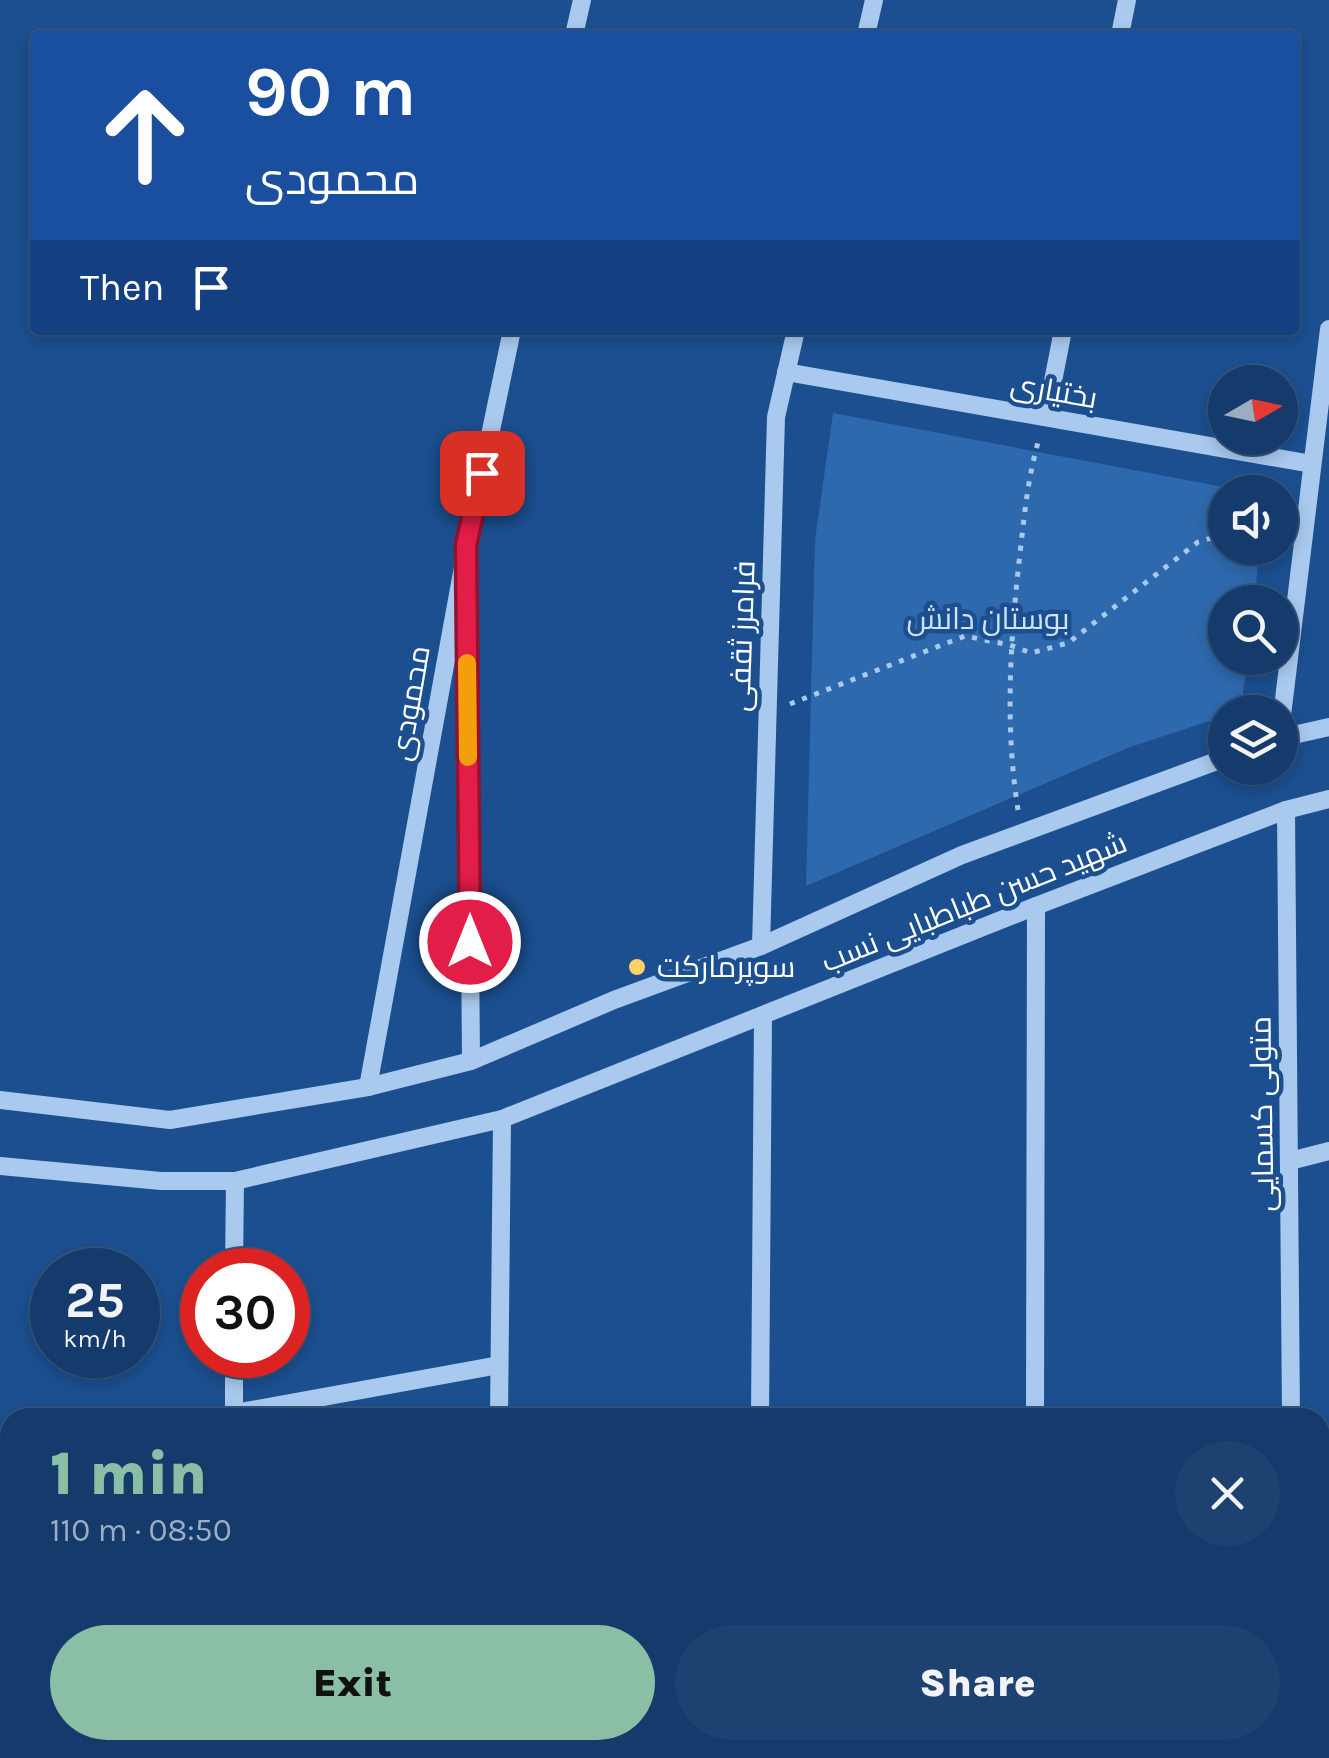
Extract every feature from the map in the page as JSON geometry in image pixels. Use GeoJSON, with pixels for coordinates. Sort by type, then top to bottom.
{"type":"FeatureCollection","features":[{"type":"Feature","properties":{"kind":"street"},"geometry":{"type":"LineString","coordinates":[[575,30],[582,0]]}},
{"type":"Feature","properties":{"kind":"street"},"geometry":{"type":"LineString","coordinates":[[867,30],[874,0]]}},
{"type":"Feature","properties":{"kind":"street"},"geometry":{"type":"LineString","coordinates":[[1121,30],[1126,0]]}},
{"type":"Feature","properties":{"kind":"street"},"geometry":{"type":"LineString","coordinates":[[1285,695],[1329,328]]}},
{"type":"Feature","properties":{"kind":"street","name":"محمودی"},"geometry":{"type":"LineString","coordinates":[[368,1087],[466,545],[511,335]]}},
{"type":"Feature","properties":{"kind":"street","name":"فرامرز ثقفی"},"geometry":{"type":"LineString","coordinates":[[761,946],[776,418],[795,335]]}},
{"type":"Feature","properties":{"kind":"street"},"geometry":{"type":"LineString","coordinates":[[1046,417],[1062,335]]}},
{"type":"Feature","properties":{"kind":"street","name":"بختیاری"},"geometry":{"type":"LineString","coordinates":[[786,372],[1312,464]]}},
{"type":"Feature","properties":{"kind":"street"},"geometry":{"type":"LineString","coordinates":[[466,545],[471,1061]]}},
{"type":"Feature","properties":{"kind":"street"},"geometry":{"type":"LineString","coordinates":[[1298,732],[1329,727]]}},
{"type":"Feature","properties":{"kind":"street","name":"شهید حسن طباطبایی نسب"},"geometry":{"type":"LineString","coordinates":[[0,1100],[170,1120],[368,1087],[471,1061],[614,1000],[761,946],[962,854],[1208,764]]}},
{"type":"Feature","properties":{"kind":"street","name":"شهید حسن طباطبایی نسب"},"geometry":{"type":"LineString","coordinates":[[0,1166],[161,1181],[235,1181],[502,1120],[1036,906],[1286,810],[1329,799]]}},
{"type":"Feature","properties":{"kind":"street","name":"متولی کسمایی"},"geometry":{"type":"LineString","coordinates":[[1286,810],[1291,1408]]}},
{"type":"Feature","properties":{"kind":"street"},"geometry":{"type":"LineString","coordinates":[[1034,1408],[1036,906]]}},
{"type":"Feature","properties":{"kind":"street"},"geometry":{"type":"LineString","coordinates":[[760,1408],[763,1015]]}},
{"type":"Feature","properties":{"kind":"street"},"geometry":{"type":"LineString","coordinates":[[499,1408],[502,1120]]}},
{"type":"Feature","properties":{"kind":"street"},"geometry":{"type":"LineString","coordinates":[[1290,1160],[1329,1151]]}},
{"type":"Feature","properties":{"kind":"street"},"geometry":{"type":"LineString","coordinates":[[234,1248],[235,1181]]}},
{"type":"Feature","properties":{"kind":"street"},"geometry":{"type":"LineString","coordinates":[[271,1408],[500,1365]]}},
{"type":"Feature","properties":{"kind":"street"},"geometry":{"type":"LineString","coordinates":[[234,1378],[234,1408]]}},
{"type":"Feature","properties":{"kind":"path"},"geometry":{"type":"LineString","coordinates":[[1022,834],[1010,759],[1010,645],[1029,474],[1046,417]]}},
{"type":"Feature","properties":{"kind":"path"},"geometry":{"type":"LineString","coordinates":[[768,713],[964,636],[1010,645],[1031,654],[1068,643],[1198,542],[1208,539]]}},
{"type":"Feature","properties":{"kind":"green space","name":"بوستان دانش"},"geometry":{"type":"Polygon","coordinates":[[[833,413],[1208,484],[1208,565],[1258,565],[1256,585],[1208,585],[1208,675],[1245,675],[1243,695],[1208,695],[1208,722],[1130,747],[806,886],[815,540],[833,413]]]}},
{"type":"Feature","properties":{"kind":"slow traffic"},"geometry":{"type":"LineString","coordinates":[[467,663],[468,757]]}},
{"type":"Feature","properties":{"kind":"place","name":"سوپرمارکت"},"geometry":{"type":"Point","coordinates":[637,967]}},
{"type":"Feature","properties":{"kind":"route"},"geometry":{"type":"LineString","coordinates":[[470,942],[466,545],[482,473]]}}]}
